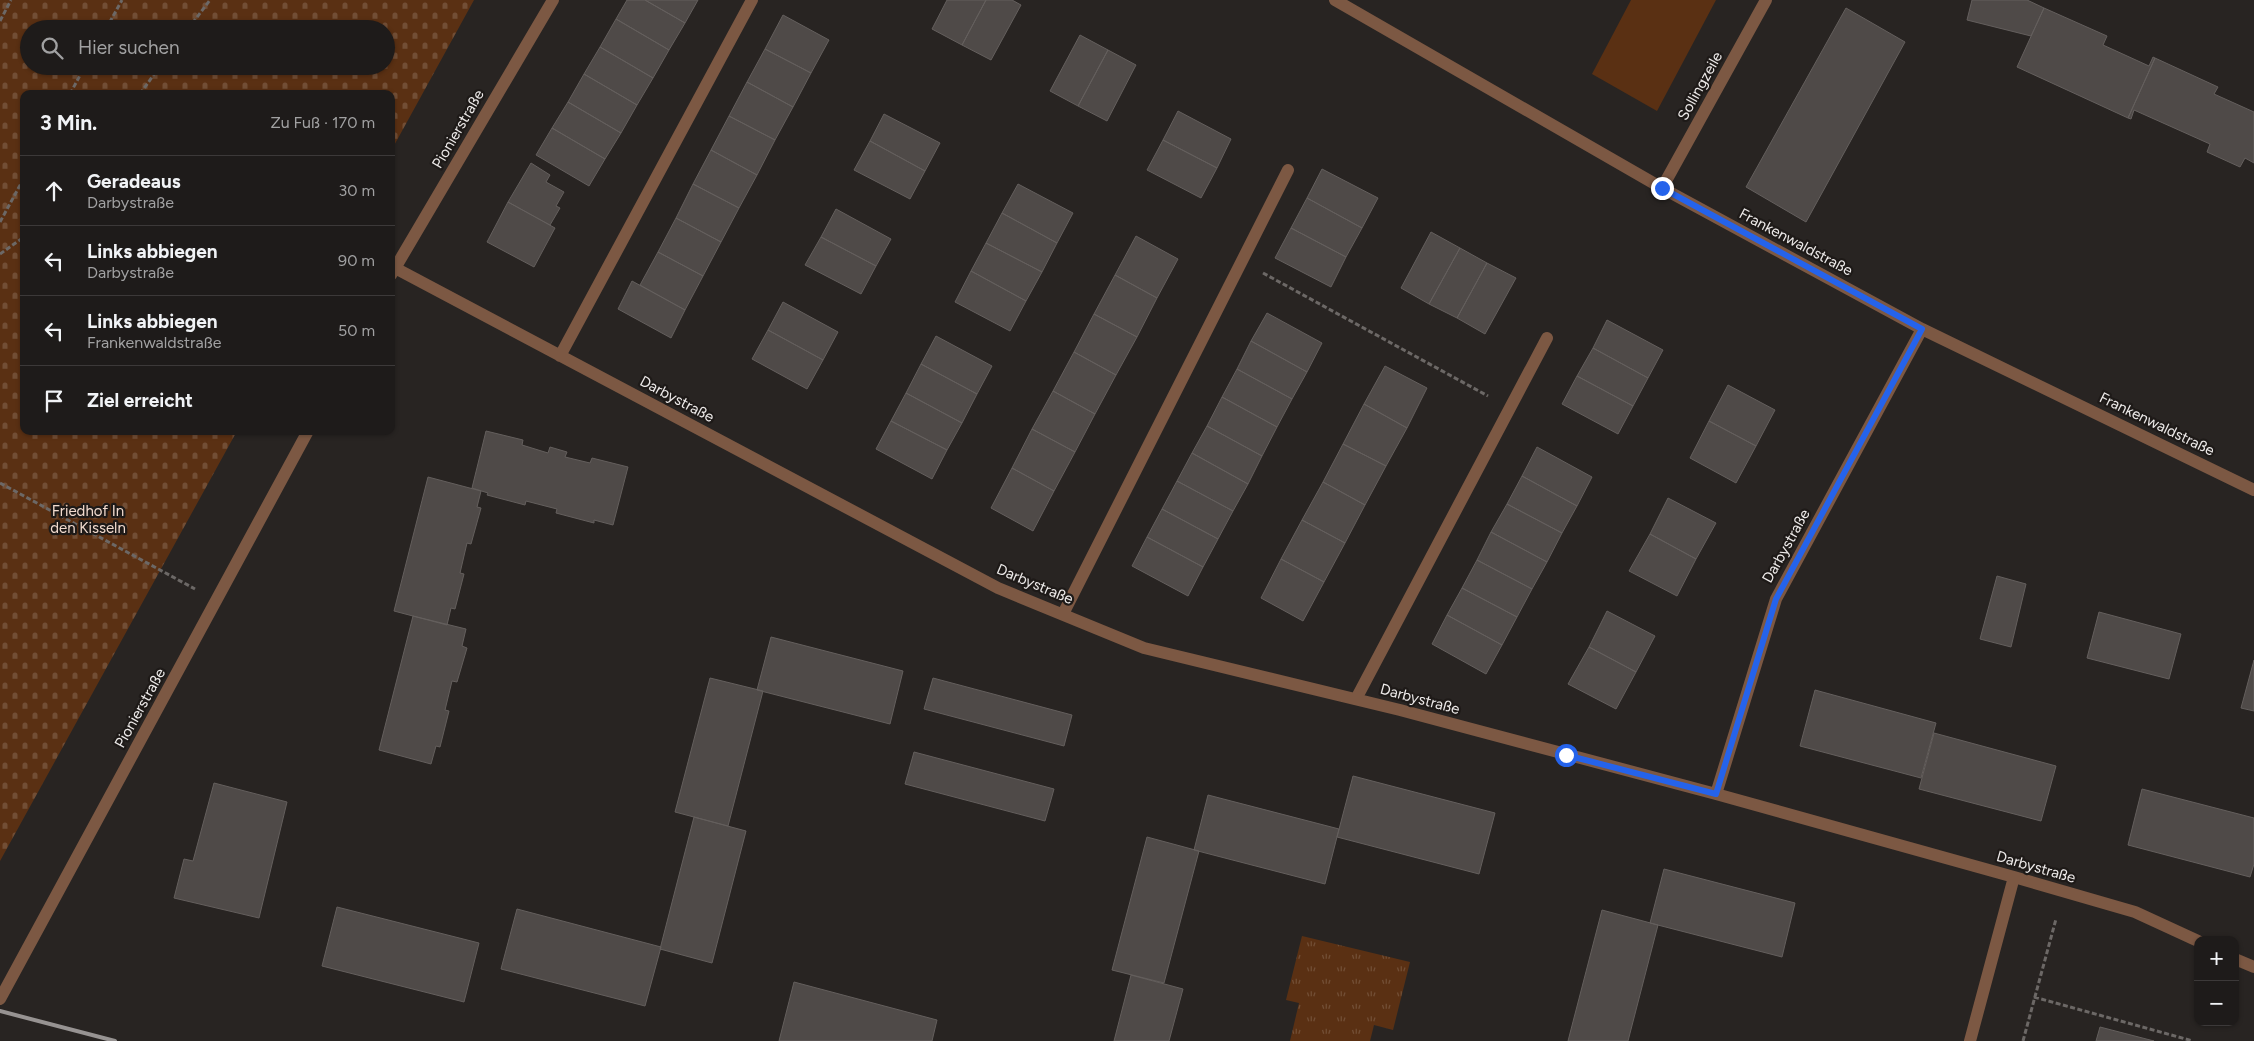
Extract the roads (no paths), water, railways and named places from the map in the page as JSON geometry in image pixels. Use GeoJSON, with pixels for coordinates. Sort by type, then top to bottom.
{"type":"FeatureCollection","features":[{"type":"Feature","properties":{"kind":"street","name":"Pionierstraße"},"geometry":{"type":"LineString","coordinates":[[395,269],[553,0]]}},
{"type":"Feature","properties":{"kind":"street"},"geometry":{"type":"LineString","coordinates":[[560,356],[752,0]]}},
{"type":"Feature","properties":{"kind":"street","name":"Frankenwaldstraße"},"geometry":{"type":"LineString","coordinates":[[1335,0],[1662,188],[1922,329],[2254,490]]}},
{"type":"Feature","properties":{"kind":"street","name":"Sollingzeile"},"geometry":{"type":"LineString","coordinates":[[1662,188],[1766,0]]}},
{"type":"Feature","properties":{"kind":"street"},"geometry":{"type":"LineString","coordinates":[[1063,614],[1288,170]]}},
{"type":"Feature","properties":{"kind":"street","name":"Darbystraße"},"geometry":{"type":"LineString","coordinates":[[395,273],[560,356],[998,588],[1144,648],[1356,699],[1716,794],[2134,912],[2194,939]]}},
{"type":"Feature","properties":{"kind":"street","name":"Darbystraße"},"geometry":{"type":"LineString","coordinates":[[1716,794],[1776,599],[1922,329]]}},
{"type":"Feature","properties":{"kind":"street"},"geometry":{"type":"LineString","coordinates":[[1356,699],[1547,338]]}},
{"type":"Feature","properties":{"kind":"street","name":"Pionierstraße"},"geometry":{"type":"LineString","coordinates":[[0,999],[306,435]]}},
{"type":"Feature","properties":{"kind":"street"},"geometry":{"type":"LineString","coordinates":[[1970,1041],[2014,877]]}},
{"type":"Feature","properties":{"kind":"street"},"geometry":{"type":"LineString","coordinates":[[2239,960],[2254,967]]}},
{"type":"Feature","properties":{"kind":"railway"},"geometry":{"type":"LineString","coordinates":[[0,1011],[115,1041]]}},
{"type":"Feature","properties":{"kind":"park label","name":"Friedhof In den Kisseln"},"geometry":{"type":"Point","coordinates":[88,520]}}]}
